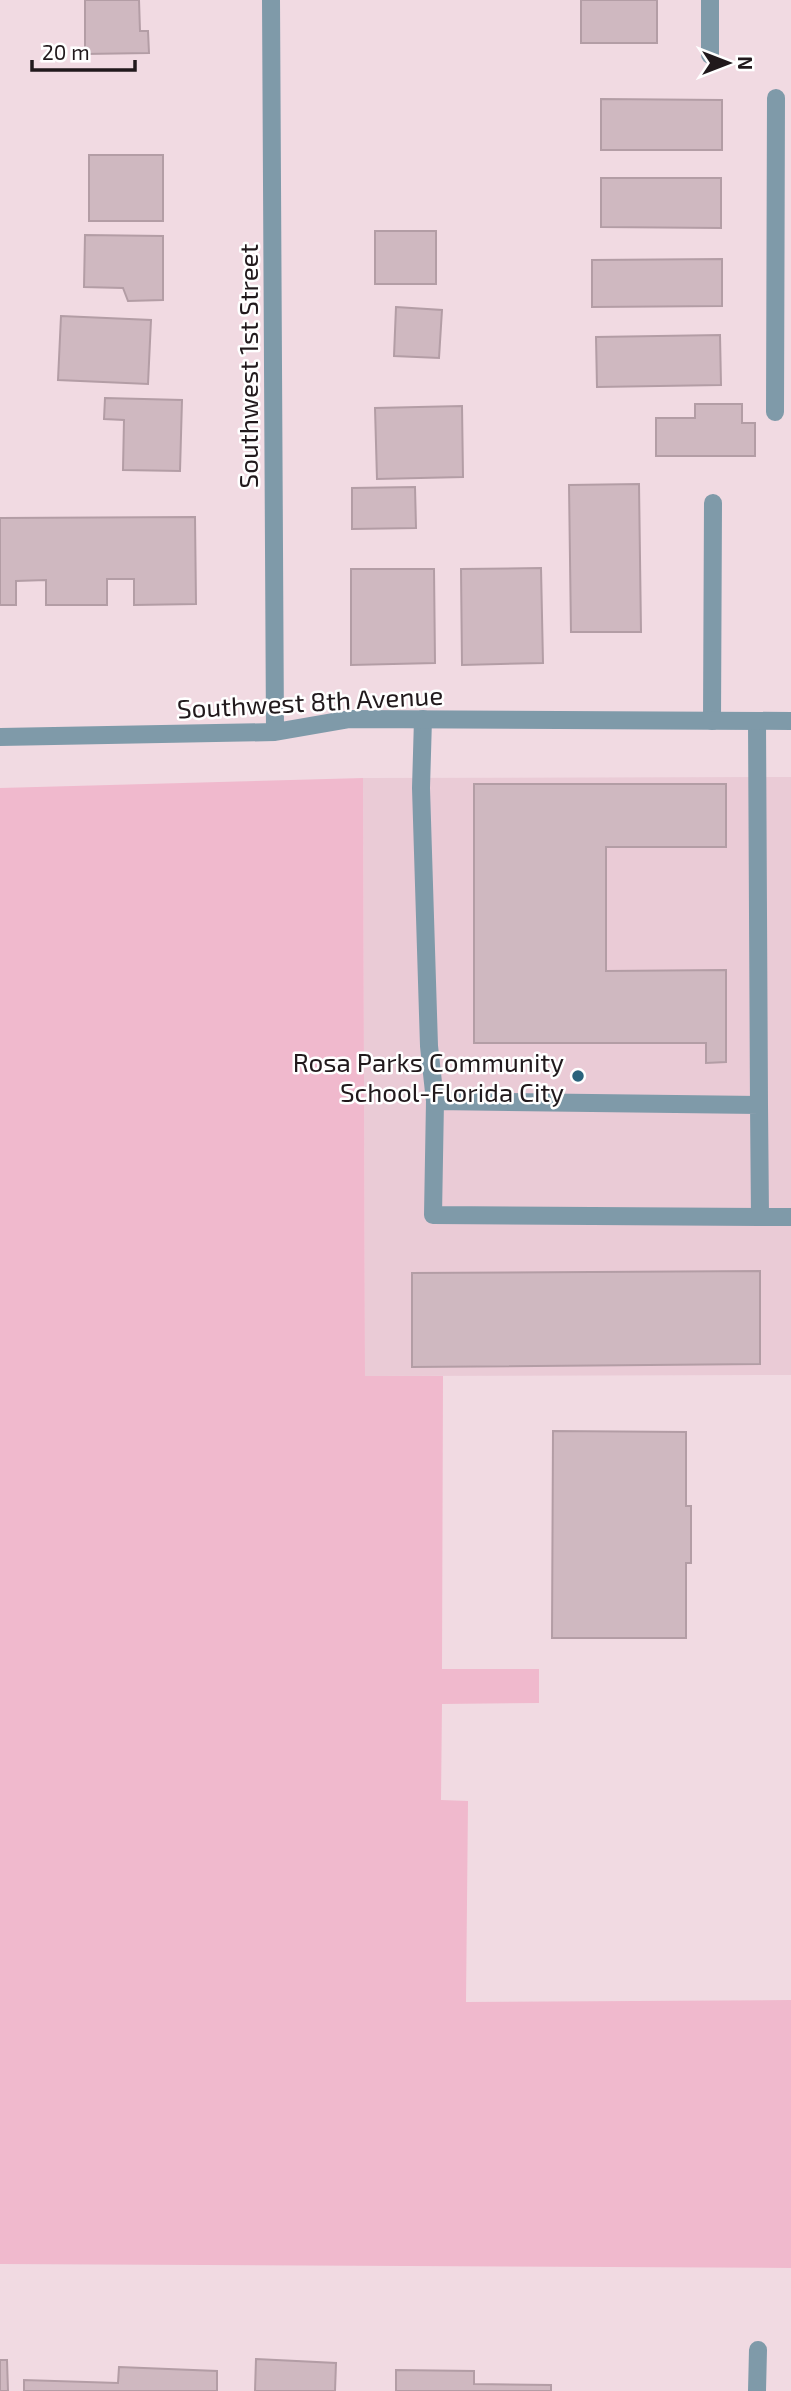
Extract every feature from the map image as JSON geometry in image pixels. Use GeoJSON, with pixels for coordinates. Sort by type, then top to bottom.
{"type":"FeatureCollection","features":[{"type":"Feature","properties":{"kind":"street","name":"Southwest 1st Street"},"geometry":{"type":"LineString","coordinates":[[271,0],[275,732]]}},
{"type":"Feature","properties":{"kind":"street"},"geometry":{"type":"LineString","coordinates":[[710,0],[710,55]]}},
{"type":"Feature","properties":{"kind":"street"},"geometry":{"type":"LineString","coordinates":[[775,412],[783,288],[776,97]]}},
{"type":"Feature","properties":{"kind":"street"},"geometry":{"type":"LineString","coordinates":[[712,721],[713,503]]}},
{"type":"Feature","properties":{"kind":"street","name":"Southwest 8th Avenue"},"geometry":{"type":"LineString","coordinates":[[0,737],[275,732],[349,719],[791,721]]}},
{"type":"Feature","properties":{"kind":"street"},"geometry":{"type":"LineString","coordinates":[[423,719],[423,856],[429,1046],[435,1101],[433,1215],[791,1217]]}},
{"type":"Feature","properties":{"kind":"street"},"geometry":{"type":"LineString","coordinates":[[757,721],[760,1217]]}},
{"type":"Feature","properties":{"kind":"street"},"geometry":{"type":"LineString","coordinates":[[435,1101],[759,1105]]}},
{"type":"Feature","properties":{"kind":"street"},"geometry":{"type":"LineString","coordinates":[[757,2391],[758,2350]]}},
{"type":"Feature","properties":{"kind":"shaded area","name":"Rosa Parks Community School-Florida City"},"geometry":{"type":"Polygon","coordinates":[[[791,777],[791,1375],[365,1376],[363,778],[791,777]]]}},
{"type":"Feature","properties":{"kind":"shaded area"},"geometry":{"type":"Polygon","coordinates":[[[363,778],[365,1376],[443,1376],[442,1669],[539,1669],[539,1703],[442,1704],[441,1800],[468,1801],[466,2002],[791,2000],[791,2268],[0,2264],[0,788],[363,778]]]}},
{"type":"Feature","properties":{"kind":"building"},"geometry":{"type":"Polygon","coordinates":[[[85,0],[139,0],[140,31],[148,31],[149,53],[85,54],[85,0]]]}},
{"type":"Feature","properties":{"kind":"building"},"geometry":{"type":"Polygon","coordinates":[[[581,0],[657,0],[657,43],[581,43],[581,0]]]}},
{"type":"Feature","properties":{"kind":"building"},"geometry":{"type":"Polygon","coordinates":[[[601,99],[722,100],[722,150],[601,150],[601,99]]]}},
{"type":"Feature","properties":{"kind":"building"},"geometry":{"type":"Polygon","coordinates":[[[89,155],[163,155],[163,221],[89,221],[89,155]]]}},
{"type":"Feature","properties":{"kind":"building"},"geometry":{"type":"Polygon","coordinates":[[[601,178],[721,178],[721,228],[601,227],[601,178]]]}},
{"type":"Feature","properties":{"kind":"building"},"geometry":{"type":"Polygon","coordinates":[[[375,231],[436,231],[436,284],[375,284],[375,231]]]}},
{"type":"Feature","properties":{"kind":"building"},"geometry":{"type":"Polygon","coordinates":[[[85,235],[163,236],[163,300],[128,301],[123,288],[84,287],[85,235]]]}},
{"type":"Feature","properties":{"kind":"building"},"geometry":{"type":"Polygon","coordinates":[[[722,259],[722,306],[592,307],[592,260],[722,259]]]}},
{"type":"Feature","properties":{"kind":"building"},"geometry":{"type":"Polygon","coordinates":[[[396,307],[442,310],[439,358],[394,356],[396,307]]]}},
{"type":"Feature","properties":{"kind":"building"},"geometry":{"type":"Polygon","coordinates":[[[61,316],[151,320],[148,384],[58,380],[61,316]]]}},
{"type":"Feature","properties":{"kind":"building"},"geometry":{"type":"Polygon","coordinates":[[[720,335],[721,385],[597,387],[596,337],[720,335]]]}},
{"type":"Feature","properties":{"kind":"building"},"geometry":{"type":"Polygon","coordinates":[[[105,398],[182,400],[180,471],[123,470],[124,420],[104,419],[105,398]]]}},
{"type":"Feature","properties":{"kind":"building"},"geometry":{"type":"Polygon","coordinates":[[[695,404],[742,404],[742,423],[755,423],[755,456],[656,456],[656,418],[695,418],[695,404]]]}},
{"type":"Feature","properties":{"kind":"building"},"geometry":{"type":"Polygon","coordinates":[[[462,406],[463,477],[377,479],[375,408],[462,406]]]}},
{"type":"Feature","properties":{"kind":"building"},"geometry":{"type":"Polygon","coordinates":[[[639,484],[641,632],[571,632],[569,485],[639,484]]]}},
{"type":"Feature","properties":{"kind":"building"},"geometry":{"type":"Polygon","coordinates":[[[415,487],[416,528],[352,529],[352,488],[415,487]]]}},
{"type":"Feature","properties":{"kind":"building"},"geometry":{"type":"Polygon","coordinates":[[[195,517],[196,604],[134,605],[134,579],[107,579],[107,605],[46,605],[46,580],[16,581],[16,605],[0,605],[0,518],[195,517]]]}},
{"type":"Feature","properties":{"kind":"building"},"geometry":{"type":"Polygon","coordinates":[[[541,568],[543,663],[462,665],[461,569],[541,568]]]}},
{"type":"Feature","properties":{"kind":"building"},"geometry":{"type":"Polygon","coordinates":[[[351,569],[434,569],[435,663],[351,665],[351,569]]]}},
{"type":"Feature","properties":{"kind":"building"},"geometry":{"type":"Polygon","coordinates":[[[474,784],[726,784],[726,847],[606,847],[606,971],[726,970],[726,1062],[706,1063],[706,1043],[474,1043],[474,784]]]}},
{"type":"Feature","properties":{"kind":"building"},"geometry":{"type":"Polygon","coordinates":[[[760,1271],[760,1364],[412,1367],[412,1273],[760,1271]]]}},
{"type":"Feature","properties":{"kind":"building"},"geometry":{"type":"Polygon","coordinates":[[[553,1431],[686,1432],[686,1506],[691,1506],[691,1563],[686,1563],[686,1638],[552,1638],[553,1431]]]}},
{"type":"Feature","properties":{"kind":"building"},"geometry":{"type":"Polygon","coordinates":[[[256,2359],[336,2363],[335,2391],[255,2391],[256,2359]]]}},
{"type":"Feature","properties":{"kind":"building"},"geometry":{"type":"Polygon","coordinates":[[[0,2360],[7,2360],[8,2391],[0,2391],[0,2360]]]}},
{"type":"Feature","properties":{"kind":"building"},"geometry":{"type":"Polygon","coordinates":[[[119,2367],[217,2371],[217,2391],[24,2391],[24,2380],[118,2383],[119,2367]]]}},
{"type":"Feature","properties":{"kind":"building"},"geometry":{"type":"Polygon","coordinates":[[[396,2370],[474,2371],[474,2384],[551,2385],[551,2391],[396,2391],[396,2370]]]}},
{"type":"Feature","properties":{"kind":"place","name":"Rosa Parks Community School-Florida City"},"geometry":{"type":"Point","coordinates":[578,1076]}}]}
